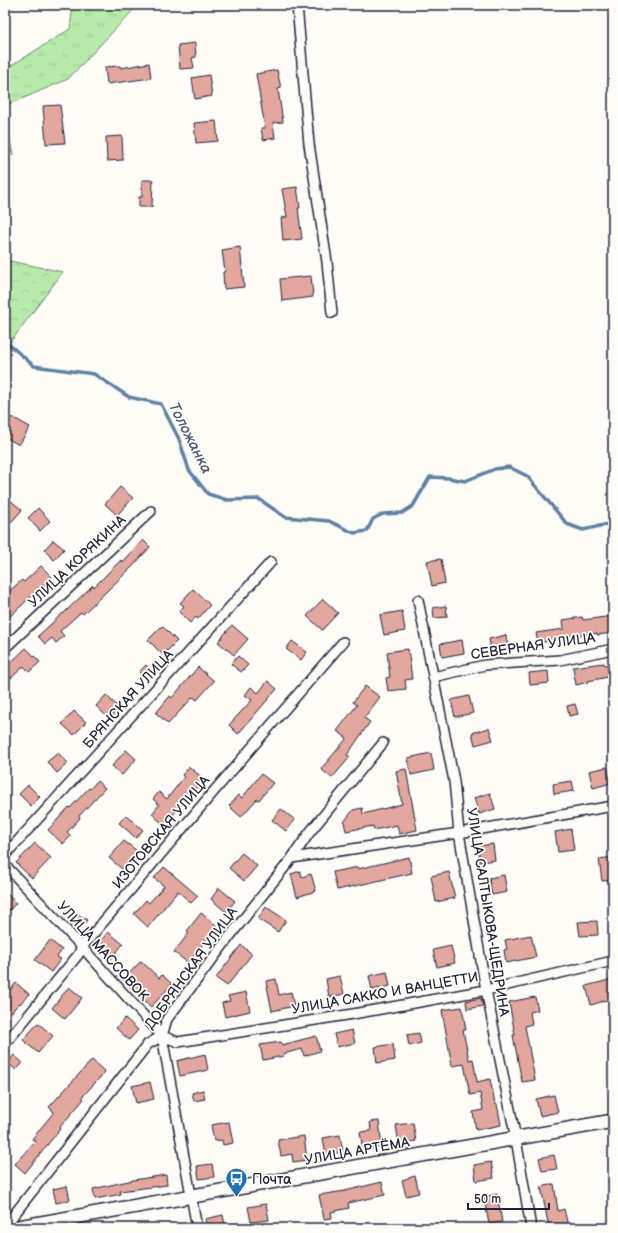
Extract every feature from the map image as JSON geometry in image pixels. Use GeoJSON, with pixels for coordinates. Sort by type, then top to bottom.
{"type":"FeatureCollection","features":[{"type":"Feature","properties":{"kind":"street"},"geometry":{"type":"LineString","coordinates":[[297,5],[309,144],[327,262],[332,313]]}},
{"type":"Feature","properties":{"kind":"street","name":"УЛИЦА КОРЯКИНА"},"geometry":{"type":"LineString","coordinates":[[5,648],[151,511]]}},
{"type":"Feature","properties":{"kind":"street","name":"БРЯНСКАЯ УЛИЦА"},"geometry":{"type":"LineString","coordinates":[[5,855],[271,562]]}},
{"type":"Feature","properties":{"kind":"street","name":"УЛИЦА САЛТЫКОВА-ЩЕДРИНА"},"geometry":{"type":"LineString","coordinates":[[418,600],[454,781],[459,833],[486,990],[516,1139],[531,1228]]}},
{"type":"Feature","properties":{"kind":"street","name":"ИЗОТОВСКАЯ УЛИЦА"},"geometry":{"type":"LineString","coordinates":[[5,1044],[78,955],[82,947],[343,642]]}},
{"type":"Feature","properties":{"kind":"street","name":"СЕВЕРНАЯ УЛИЦА"},"geometry":{"type":"LineString","coordinates":[[433,677],[485,665],[560,660],[613,649]]}},
{"type":"Feature","properties":{"kind":"street","name":"ДОБРЯНСКАЯ УЛИЦА"},"geometry":{"type":"LineString","coordinates":[[5,1226],[148,1044],[162,1036],[167,1019],[292,858],[310,832],[383,743]]}},
{"type":"Feature","properties":{"kind":"street"},"geometry":{"type":"LineString","coordinates":[[292,858],[459,833],[613,806]]}},
{"type":"Feature","properties":{"kind":"street","name":"УЛИЦА МАССОВОК"},"geometry":{"type":"LineString","coordinates":[[5,865],[82,947],[162,1036]]}},
{"type":"Feature","properties":{"kind":"street","name":"УЛИЦА САККО И ВАНЦЕТТИ"},"geometry":{"type":"LineString","coordinates":[[162,1036],[178,1042],[353,1014],[486,990],[613,961]]}},
{"type":"Feature","properties":{"kind":"street"},"geometry":{"type":"LineString","coordinates":[[162,1036],[197,1228]]}},
{"type":"Feature","properties":{"kind":"street","name":"УЛИЦА АРТЁМА"},"geometry":{"type":"LineString","coordinates":[[13,1228],[613,1121]]}},
{"type":"Feature","properties":{"kind":"green space"},"geometry":{"type":"Polygon","coordinates":[[[73,5],[138,5],[68,79],[5,106],[5,73],[9,67],[70,29],[73,5]]]}},
{"type":"Feature","properties":{"kind":"green space"},"geometry":{"type":"Polygon","coordinates":[[[5,115],[13,155],[5,141],[5,115]]]}},
{"type":"Feature","properties":{"kind":"green space"},"geometry":{"type":"Polygon","coordinates":[[[5,260],[63,272],[5,349],[5,260]]]}},
{"type":"Feature","properties":{"kind":"building"},"geometry":{"type":"Polygon","coordinates":[[[195,43],[196,57],[192,58],[194,68],[180,69],[178,45],[195,43]]]}},
{"type":"Feature","properties":{"kind":"building"},"geometry":{"type":"Polygon","coordinates":[[[149,63],[151,78],[107,84],[105,67],[120,66],[121,68],[149,63]]]}},
{"type":"Feature","properties":{"kind":"building"},"geometry":{"type":"Polygon","coordinates":[[[277,70],[281,88],[278,89],[283,122],[273,123],[275,138],[263,140],[261,128],[265,128],[256,74],[277,70]]]}},
{"type":"Feature","properties":{"kind":"building"},"geometry":{"type":"Polygon","coordinates":[[[209,75],[212,96],[195,99],[192,78],[209,75]]]}},
{"type":"Feature","properties":{"kind":"building"},"geometry":{"type":"Polygon","coordinates":[[[60,105],[65,143],[46,144],[43,106],[60,105]]]}},
{"type":"Feature","properties":{"kind":"building"},"geometry":{"type":"Polygon","coordinates":[[[216,121],[218,141],[196,143],[194,123],[216,121]]]}},
{"type":"Feature","properties":{"kind":"building"},"geometry":{"type":"Polygon","coordinates":[[[122,136],[123,160],[107,161],[106,137],[122,136]]]}},
{"type":"Feature","properties":{"kind":"building"},"geometry":{"type":"Polygon","coordinates":[[[142,180],[153,180],[152,207],[139,207],[139,197],[142,197],[142,180]]]}},
{"type":"Feature","properties":{"kind":"building"},"geometry":{"type":"Polygon","coordinates":[[[297,187],[302,239],[283,241],[281,218],[287,217],[282,189],[297,187]]]}},
{"type":"Feature","properties":{"kind":"building"},"geometry":{"type":"Polygon","coordinates":[[[240,247],[244,287],[224,289],[223,272],[225,272],[222,250],[240,247]]]}},
{"type":"Feature","properties":{"kind":"building"},"geometry":{"type":"Polygon","coordinates":[[[311,276],[313,297],[282,301],[280,279],[311,276]]]}},
{"type":"Feature","properties":{"kind":"building"},"geometry":{"type":"Polygon","coordinates":[[[12,417],[30,427],[19,445],[5,437],[5,429],[12,417]]]}},
{"type":"Feature","properties":{"kind":"building"},"geometry":{"type":"Polygon","coordinates":[[[120,487],[133,498],[117,515],[105,504],[120,487]]]}},
{"type":"Feature","properties":{"kind":"building"},"geometry":{"type":"Polygon","coordinates":[[[10,500],[22,510],[5,529],[5,505],[10,500]]]}},
{"type":"Feature","properties":{"kind":"building"},"geometry":{"type":"Polygon","coordinates":[[[38,508],[50,521],[40,531],[28,518],[38,508]]]}},
{"type":"Feature","properties":{"kind":"building"},"geometry":{"type":"Polygon","coordinates":[[[53,540],[64,549],[54,560],[44,550],[53,540]]]}},
{"type":"Feature","properties":{"kind":"building"},"geometry":{"type":"Polygon","coordinates":[[[143,540],[150,547],[134,565],[83,614],[81,612],[60,631],[64,636],[56,643],[52,638],[45,644],[38,636],[93,585],[94,587],[121,560],[123,562],[143,540]]]}},
{"type":"Feature","properties":{"kind":"building"},"geometry":{"type":"Polygon","coordinates":[[[441,559],[445,583],[432,586],[427,561],[441,559]]]}},
{"type":"Feature","properties":{"kind":"building"},"geometry":{"type":"Polygon","coordinates":[[[41,566],[52,577],[5,621],[5,595],[22,580],[24,582],[41,566]]]}},
{"type":"Feature","properties":{"kind":"building"},"geometry":{"type":"Polygon","coordinates":[[[193,589],[210,605],[198,619],[196,617],[190,623],[179,612],[184,606],[180,603],[193,589]]]}},
{"type":"Feature","properties":{"kind":"building"},"geometry":{"type":"Polygon","coordinates":[[[323,599],[338,613],[322,630],[307,616],[323,599]]]}},
{"type":"Feature","properties":{"kind":"building"},"geometry":{"type":"Polygon","coordinates":[[[446,606],[447,617],[434,618],[433,608],[446,606]]]}},
{"type":"Feature","properties":{"kind":"building"},"geometry":{"type":"Polygon","coordinates":[[[402,611],[405,631],[384,635],[380,615],[402,611]]]}},
{"type":"Feature","properties":{"kind":"building"},"geometry":{"type":"Polygon","coordinates":[[[613,616],[613,633],[597,635],[597,633],[538,643],[536,633],[564,629],[563,620],[582,617],[583,620],[613,616]]]}},
{"type":"Feature","properties":{"kind":"building"},"geometry":{"type":"Polygon","coordinates":[[[232,625],[248,639],[234,655],[218,642],[232,625]]]}},
{"type":"Feature","properties":{"kind":"building"},"geometry":{"type":"Polygon","coordinates":[[[162,626],[177,641],[163,655],[148,640],[162,626]]]}},
{"type":"Feature","properties":{"kind":"building"},"geometry":{"type":"Polygon","coordinates":[[[506,635],[508,647],[491,650],[489,639],[506,635]]]}},
{"type":"Feature","properties":{"kind":"building"},"geometry":{"type":"Polygon","coordinates":[[[462,640],[464,653],[442,657],[440,644],[462,640]]]}},
{"type":"Feature","properties":{"kind":"building"},"geometry":{"type":"Polygon","coordinates":[[[292,641],[307,652],[301,660],[286,649],[292,641]]]}},
{"type":"Feature","properties":{"kind":"building"},"geometry":{"type":"Polygon","coordinates":[[[26,648],[40,662],[29,672],[24,666],[10,679],[5,674],[5,668],[26,648]]]}},
{"type":"Feature","properties":{"kind":"building"},"geometry":{"type":"Polygon","coordinates":[[[408,649],[412,679],[405,680],[406,689],[388,691],[386,678],[390,677],[387,652],[408,649]]]}},
{"type":"Feature","properties":{"kind":"building"},"geometry":{"type":"Polygon","coordinates":[[[238,656],[248,665],[241,672],[231,664],[238,656]]]}},
{"type":"Feature","properties":{"kind":"building"},"geometry":{"type":"Polygon","coordinates":[[[604,663],[605,665],[613,664],[613,676],[576,685],[573,667],[604,663]]]}},
{"type":"Feature","properties":{"kind":"building"},"geometry":{"type":"Polygon","coordinates":[[[146,665],[154,674],[147,681],[139,672],[146,665]]]}},
{"type":"Feature","properties":{"kind":"building"},"geometry":{"type":"Polygon","coordinates":[[[198,667],[214,681],[197,700],[193,697],[168,724],[156,713],[170,696],[172,698],[198,667]]]}},
{"type":"Feature","properties":{"kind":"building"},"geometry":{"type":"Polygon","coordinates":[[[548,671],[549,683],[530,685],[529,673],[548,671]]]}},
{"type":"Feature","properties":{"kind":"building"},"geometry":{"type":"Polygon","coordinates":[[[268,681],[277,689],[238,734],[229,725],[252,700],[245,695],[251,687],[258,693],[268,681]]]}},
{"type":"Feature","properties":{"kind":"building"},"geometry":{"type":"Polygon","coordinates":[[[365,686],[380,697],[364,718],[370,722],[347,755],[350,757],[332,778],[321,769],[347,738],[337,731],[357,705],[353,702],[365,686]]]}},
{"type":"Feature","properties":{"kind":"building"},"geometry":{"type":"Polygon","coordinates":[[[106,695],[119,708],[109,719],[96,706],[106,695]]]}},
{"type":"Feature","properties":{"kind":"building"},"geometry":{"type":"Polygon","coordinates":[[[469,696],[473,713],[455,717],[451,700],[469,696]]]}},
{"type":"Feature","properties":{"kind":"building"},"geometry":{"type":"Polygon","coordinates":[[[575,704],[578,714],[569,716],[567,706],[575,704]]]}},
{"type":"Feature","properties":{"kind":"building"},"geometry":{"type":"Polygon","coordinates":[[[74,711],[86,722],[74,735],[62,724],[74,711]]]}},
{"type":"Feature","properties":{"kind":"building"},"geometry":{"type":"Polygon","coordinates":[[[489,728],[493,740],[475,745],[472,733],[489,728]]]}},
{"type":"Feature","properties":{"kind":"building"},"geometry":{"type":"Polygon","coordinates":[[[126,750],[136,759],[122,775],[112,766],[126,750]]]}},
{"type":"Feature","properties":{"kind":"building"},"geometry":{"type":"Polygon","coordinates":[[[58,753],[68,763],[57,773],[47,762],[58,753]]]}},
{"type":"Feature","properties":{"kind":"building"},"geometry":{"type":"Polygon","coordinates":[[[431,753],[434,770],[411,775],[408,758],[431,753]]]}},
{"type":"Feature","properties":{"kind":"building"},"geometry":{"type":"Polygon","coordinates":[[[189,767],[204,779],[164,825],[152,814],[159,805],[153,799],[159,792],[167,799],[184,777],[182,775],[189,767]]]}},
{"type":"Feature","properties":{"kind":"building"},"geometry":{"type":"Polygon","coordinates":[[[607,767],[611,783],[593,788],[589,771],[607,767]]]}},
{"type":"Feature","properties":{"kind":"building"},"geometry":{"type":"Polygon","coordinates":[[[406,769],[417,830],[399,834],[397,825],[374,830],[373,826],[346,831],[344,822],[353,810],[362,808],[363,814],[402,804],[396,771],[406,769]]]}},
{"type":"Feature","properties":{"kind":"building"},"geometry":{"type":"Polygon","coordinates":[[[261,774],[273,783],[259,800],[257,799],[241,817],[229,806],[239,795],[242,798],[261,774]]]}},
{"type":"Feature","properties":{"kind":"building"},"geometry":{"type":"Polygon","coordinates":[[[97,781],[105,788],[79,816],[80,818],[67,832],[71,836],[63,844],[48,830],[69,807],[70,808],[97,781]]]}},
{"type":"Feature","properties":{"kind":"building"},"geometry":{"type":"Polygon","coordinates":[[[572,781],[574,791],[554,794],[553,784],[572,781]]]}},
{"type":"Feature","properties":{"kind":"building"},"geometry":{"type":"Polygon","coordinates":[[[28,785],[40,797],[31,806],[19,794],[28,785]]]}},
{"type":"Feature","properties":{"kind":"building"},"geometry":{"type":"Polygon","coordinates":[[[490,793],[495,809],[479,814],[474,798],[490,793]]]}},
{"type":"Feature","properties":{"kind":"building"},"geometry":{"type":"Polygon","coordinates":[[[281,809],[295,820],[286,831],[272,820],[281,809]]]}},
{"type":"Feature","properties":{"kind":"building"},"geometry":{"type":"Polygon","coordinates":[[[126,815],[143,830],[136,838],[119,823],[126,815]]]}},
{"type":"Feature","properties":{"kind":"building"},"geometry":{"type":"Polygon","coordinates":[[[571,829],[574,850],[558,852],[555,832],[571,829]]]}},
{"type":"Feature","properties":{"kind":"building"},"geometry":{"type":"Polygon","coordinates":[[[124,841],[137,851],[133,856],[136,858],[130,865],[127,863],[122,869],[109,858],[124,841]]]}},
{"type":"Feature","properties":{"kind":"building"},"geometry":{"type":"Polygon","coordinates":[[[35,843],[51,858],[32,878],[16,863],[35,843]]]}},
{"type":"Feature","properties":{"kind":"building"},"geometry":{"type":"Polygon","coordinates":[[[493,844],[495,860],[480,862],[478,846],[493,844]]]}},
{"type":"Feature","properties":{"kind":"building"},"geometry":{"type":"Polygon","coordinates":[[[242,853],[257,866],[244,881],[229,868],[242,853]]]}},
{"type":"Feature","properties":{"kind":"building"},"geometry":{"type":"Polygon","coordinates":[[[409,857],[412,873],[337,890],[333,872],[358,867],[358,869],[409,857]]]}},
{"type":"Feature","properties":{"kind":"building"},"geometry":{"type":"Polygon","coordinates":[[[613,857],[613,880],[602,881],[599,859],[613,857]]]}},
{"type":"Feature","properties":{"kind":"building"},"geometry":{"type":"Polygon","coordinates":[[[164,867],[198,896],[191,903],[178,891],[148,927],[134,914],[146,900],[149,903],[164,886],[154,878],[164,867]]]}},
{"type":"Feature","properties":{"kind":"building"},"geometry":{"type":"Polygon","coordinates":[[[300,871],[302,877],[311,874],[316,891],[297,897],[291,874],[300,871]]]}},
{"type":"Feature","properties":{"kind":"building"},"geometry":{"type":"Polygon","coordinates":[[[449,872],[455,898],[436,902],[431,876],[449,872]]]}},
{"type":"Feature","properties":{"kind":"building"},"geometry":{"type":"Polygon","coordinates":[[[504,875],[507,892],[492,895],[489,878],[504,875]]]}},
{"type":"Feature","properties":{"kind":"building"},"geometry":{"type":"Polygon","coordinates":[[[219,888],[235,901],[226,912],[211,899],[219,888]]]}},
{"type":"Feature","properties":{"kind":"building"},"geometry":{"type":"Polygon","coordinates":[[[5,892],[16,903],[5,915],[5,892]]]}},
{"type":"Feature","properties":{"kind":"building"},"geometry":{"type":"Polygon","coordinates":[[[266,907],[286,920],[278,932],[258,919],[266,907]]]}},
{"type":"Feature","properties":{"kind":"building"},"geometry":{"type":"Polygon","coordinates":[[[201,913],[217,926],[188,963],[174,952],[189,933],[187,931],[201,913]]]}},
{"type":"Feature","properties":{"kind":"building"},"geometry":{"type":"Polygon","coordinates":[[[78,914],[87,920],[80,929],[71,923],[78,914]]]}},
{"type":"Feature","properties":{"kind":"building"},"geometry":{"type":"Polygon","coordinates":[[[597,921],[598,935],[580,936],[578,922],[597,921]]]}},
{"type":"Feature","properties":{"kind":"building"},"geometry":{"type":"Polygon","coordinates":[[[108,932],[123,944],[111,959],[96,947],[108,932]]]}},
{"type":"Feature","properties":{"kind":"building"},"geometry":{"type":"Polygon","coordinates":[[[531,935],[536,957],[506,963],[504,950],[507,949],[505,940],[531,935]]]}},
{"type":"Feature","properties":{"kind":"building"},"geometry":{"type":"Polygon","coordinates":[[[50,940],[62,950],[57,957],[61,959],[51,972],[35,960],[50,940]]]}},
{"type":"Feature","properties":{"kind":"building"},"geometry":{"type":"Polygon","coordinates":[[[241,945],[252,954],[227,986],[216,978],[241,945]]]}},
{"type":"Feature","properties":{"kind":"building"},"geometry":{"type":"Polygon","coordinates":[[[451,946],[455,963],[437,967],[433,950],[451,946]]]}},
{"type":"Feature","properties":{"kind":"building"},"geometry":{"type":"Polygon","coordinates":[[[141,961],[159,978],[162,975],[172,984],[151,1007],[123,980],[141,961]]]}},
{"type":"Feature","properties":{"kind":"building"},"geometry":{"type":"Polygon","coordinates":[[[387,972],[390,986],[372,990],[369,976],[387,972]]]}},
{"type":"Feature","properties":{"kind":"building"},"geometry":{"type":"Polygon","coordinates":[[[340,976],[344,994],[329,997],[326,979],[340,976]]]}},
{"type":"Feature","properties":{"kind":"building"},"geometry":{"type":"Polygon","coordinates":[[[276,979],[279,995],[291,992],[294,1006],[272,1011],[266,981],[276,979]]]}},
{"type":"Feature","properties":{"kind":"building"},"geometry":{"type":"Polygon","coordinates":[[[613,979],[613,998],[591,1005],[586,986],[613,979]]]}},
{"type":"Feature","properties":{"kind":"building"},"geometry":{"type":"Polygon","coordinates":[[[16,983],[29,994],[20,1004],[19,1003],[5,1020],[5,996],[16,983]]]}},
{"type":"Feature","properties":{"kind":"building"},"geometry":{"type":"Polygon","coordinates":[[[69,987],[82,998],[65,1019],[52,1008],[69,987]]]}},
{"type":"Feature","properties":{"kind":"building"},"geometry":{"type":"Polygon","coordinates":[[[246,992],[250,1011],[225,1017],[222,1003],[230,1001],[228,996],[246,992]]]}},
{"type":"Feature","properties":{"kind":"building"},"geometry":{"type":"Polygon","coordinates":[[[535,997],[538,1010],[530,1012],[532,1024],[525,1026],[535,1080],[522,1082],[513,1035],[515,1035],[509,1002],[535,997]]]}},
{"type":"Feature","properties":{"kind":"building"},"geometry":{"type":"Polygon","coordinates":[[[481,998],[483,1006],[467,1009],[466,1001],[481,998]]]}},
{"type":"Feature","properties":{"kind":"building"},"geometry":{"type":"Polygon","coordinates":[[[462,1007],[466,1030],[463,1030],[469,1060],[473,1059],[477,1082],[490,1079],[501,1125],[476,1130],[473,1112],[483,1110],[480,1093],[470,1095],[464,1064],[452,1066],[442,1010],[462,1007]]]}},
{"type":"Feature","properties":{"kind":"building"},"geometry":{"type":"Polygon","coordinates":[[[125,1018],[138,1030],[129,1040],[116,1028],[125,1018]]]}},
{"type":"Feature","properties":{"kind":"building"},"geometry":{"type":"Polygon","coordinates":[[[38,1023],[53,1036],[38,1053],[23,1040],[38,1023]]]}},
{"type":"Feature","properties":{"kind":"building"},"geometry":{"type":"Polygon","coordinates":[[[352,1030],[355,1043],[337,1047],[334,1034],[352,1030]]]}},
{"type":"Feature","properties":{"kind":"building"},"geometry":{"type":"Polygon","coordinates":[[[419,1033],[421,1043],[409,1046],[407,1035],[419,1033]]]}},
{"type":"Feature","properties":{"kind":"building"},"geometry":{"type":"Polygon","coordinates":[[[316,1036],[320,1051],[304,1056],[302,1049],[283,1054],[284,1056],[263,1060],[260,1045],[281,1042],[282,1045],[316,1036]]]}},
{"type":"Feature","properties":{"kind":"building"},"geometry":{"type":"Polygon","coordinates":[[[393,1044],[395,1060],[377,1063],[375,1047],[393,1044]]]}},
{"type":"Feature","properties":{"kind":"building"},"geometry":{"type":"Polygon","coordinates":[[[205,1054],[208,1070],[180,1076],[177,1061],[205,1054]]]}},
{"type":"Feature","properties":{"kind":"building"},"geometry":{"type":"Polygon","coordinates":[[[14,1055],[23,1063],[16,1070],[8,1063],[14,1055]]]}},
{"type":"Feature","properties":{"kind":"building"},"geometry":{"type":"Polygon","coordinates":[[[92,1060],[105,1072],[82,1097],[84,1099],[59,1128],[60,1129],[25,1173],[15,1164],[35,1141],[32,1139],[54,1112],[49,1107],[92,1060]]]}},
{"type":"Feature","properties":{"kind":"building"},"geometry":{"type":"Polygon","coordinates":[[[150,1082],[154,1099],[136,1103],[132,1086],[150,1082]]]}},
{"type":"Feature","properties":{"kind":"building"},"geometry":{"type":"Polygon","coordinates":[[[203,1090],[205,1099],[194,1101],[192,1093],[203,1090]]]}},
{"type":"Feature","properties":{"kind":"building"},"geometry":{"type":"Polygon","coordinates":[[[554,1095],[558,1112],[540,1116],[536,1099],[554,1095]]]}},
{"type":"Feature","properties":{"kind":"building"},"geometry":{"type":"Polygon","coordinates":[[[379,1121],[382,1147],[363,1150],[360,1132],[371,1131],[370,1122],[379,1121]]]}},
{"type":"Feature","properties":{"kind":"building"},"geometry":{"type":"Polygon","coordinates":[[[229,1122],[233,1143],[223,1145],[222,1140],[214,1141],[211,1125],[229,1122]]]}},
{"type":"Feature","properties":{"kind":"building"},"geometry":{"type":"Polygon","coordinates":[[[413,1123],[416,1141],[399,1144],[396,1125],[413,1123]]]}},
{"type":"Feature","properties":{"kind":"building"},"geometry":{"type":"Polygon","coordinates":[[[340,1135],[343,1152],[326,1155],[323,1138],[340,1135]]]}},
{"type":"Feature","properties":{"kind":"building"},"geometry":{"type":"Polygon","coordinates":[[[304,1136],[307,1160],[293,1162],[292,1154],[281,1156],[278,1140],[304,1136]]]}},
{"type":"Feature","properties":{"kind":"building"},"geometry":{"type":"Polygon","coordinates":[[[554,1155],[557,1169],[542,1171],[539,1158],[554,1155]]]}},
{"type":"Feature","properties":{"kind":"building"},"geometry":{"type":"Polygon","coordinates":[[[491,1162],[494,1178],[476,1181],[474,1165],[491,1162]]]}},
{"type":"Feature","properties":{"kind":"building"},"geometry":{"type":"Polygon","coordinates":[[[212,1164],[214,1177],[199,1179],[197,1166],[212,1164]]]}},
{"type":"Feature","properties":{"kind":"building"},"geometry":{"type":"Polygon","coordinates":[[[166,1175],[167,1185],[120,1191],[121,1194],[95,1199],[93,1189],[133,1180],[166,1175]]]}},
{"type":"Feature","properties":{"kind":"building"},"geometry":{"type":"Polygon","coordinates":[[[415,1176],[419,1193],[406,1196],[402,1180],[415,1176]]]}},
{"type":"Feature","properties":{"kind":"building"},"geometry":{"type":"Polygon","coordinates":[[[382,1182],[385,1195],[348,1203],[349,1208],[331,1212],[332,1218],[324,1219],[319,1195],[345,1191],[382,1182]]]}},
{"type":"Feature","properties":{"kind":"building"},"geometry":{"type":"Polygon","coordinates":[[[554,1184],[558,1211],[564,1209],[568,1226],[549,1228],[541,1187],[554,1184]]]}},
{"type":"Feature","properties":{"kind":"building"},"geometry":{"type":"Polygon","coordinates":[[[67,1186],[70,1200],[56,1203],[53,1189],[67,1186]]]}},
{"type":"Feature","properties":{"kind":"building"},"geometry":{"type":"Polygon","coordinates":[[[497,1194],[502,1222],[489,1224],[484,1197],[497,1194]]]}},
{"type":"Feature","properties":{"kind":"building"},"geometry":{"type":"Polygon","coordinates":[[[266,1204],[269,1220],[251,1222],[248,1207],[266,1204]]]}},
{"type":"Feature","properties":{"kind":"building"},"geometry":{"type":"Polygon","coordinates":[[[223,1215],[225,1225],[207,1228],[205,1219],[223,1215]]]}},
{"type":"Feature","properties":{"kind":"waterway","name":"Толожанка"},"geometry":{"type":"LineString","coordinates":[[5,341],[34,366],[94,374],[129,397],[161,404],[179,439],[189,470],[208,494],[227,500],[259,499],[285,517],[329,521],[354,533],[367,531],[373,519],[383,514],[402,513],[413,506],[430,477],[465,481],[495,469],[509,467],[527,476],[567,524],[583,530],[608,524],[613,520]]}},
{"type":"Feature","properties":{"kind":"place","name":"Почта"},"geometry":{"type":"Point","coordinates":[236,1198]}}]}
